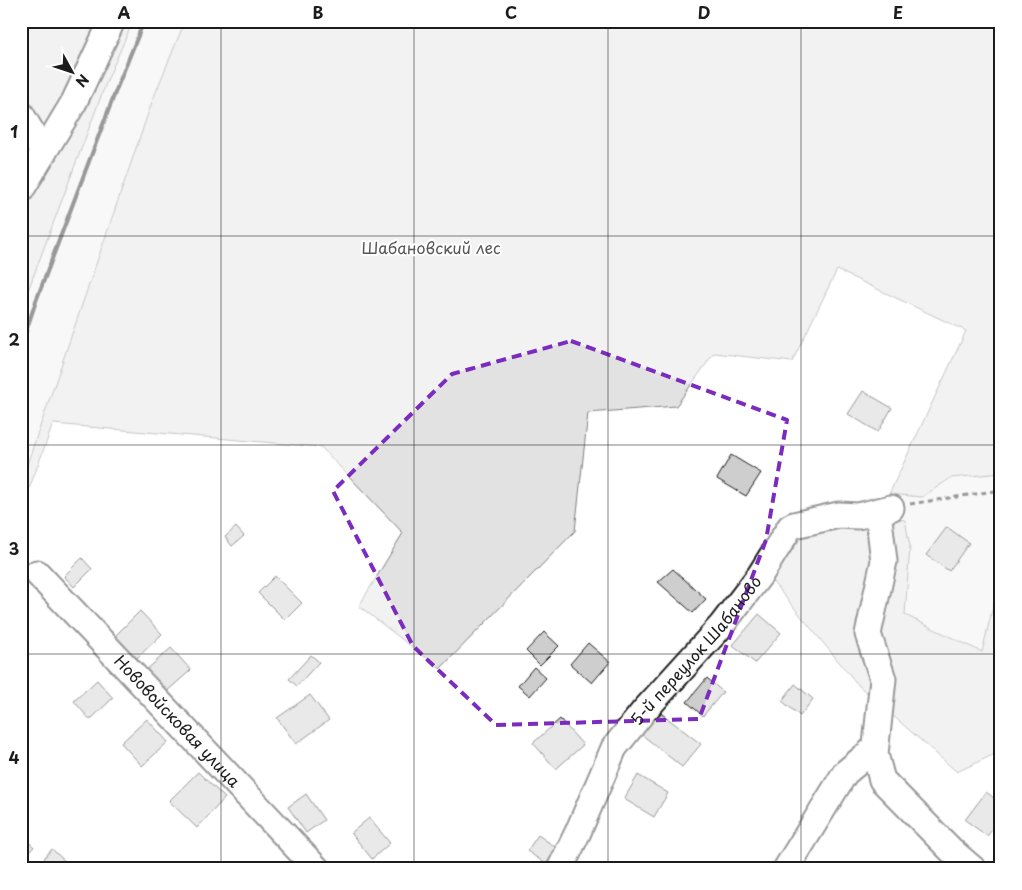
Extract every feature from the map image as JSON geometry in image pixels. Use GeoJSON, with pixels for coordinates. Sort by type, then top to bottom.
{"type":"FeatureCollection","features":[{"type":"Feature","properties":{"kind":"street"},"geometry":{"type":"LineString","coordinates":[[21,190],[74,102],[112,21]]}},
{"type":"Feature","properties":{"kind":"street"},"geometry":{"type":"LineString","coordinates":[[21,114],[43,152]]}},
{"type":"Feature","properties":{"kind":"street"},"geometry":{"type":"LineString","coordinates":[[884,509],[884,561],[868,634],[882,678],[875,754],[882,780],[972,869]]}},
{"type":"Feature","properties":{"kind":"street","name":"5-й переулок Шабаново"},"geometry":{"type":"LineString","coordinates":[[560,869],[614,748],[643,712],[721,626],[760,574],[790,527],[839,515],[858,516],[884,509]]}},
{"type":"Feature","properties":{"kind":"street","name":"Нововойсковая улица"},"geometry":{"type":"LineString","coordinates":[[37,574],[317,869]]}},
{"type":"Feature","properties":{"kind":"street"},"geometry":{"type":"LineString","coordinates":[[786,869],[845,772],[875,748]]}},
{"type":"Feature","properties":{"kind":"path"},"geometry":{"type":"LineString","coordinates":[[884,509],[1001,490]]}},
{"type":"Feature","properties":{"kind":"highlighted area"},"geometry":{"type":"Polygon","coordinates":[[[571,341],[787,420],[766,540],[699,719],[496,725],[413,646],[333,491],[452,374],[571,341]]]}},
{"type":"Feature","properties":{"kind":"shaded area"},"geometry":{"type":"Polygon","coordinates":[[[133,21],[185,21],[153,99],[21,482],[21,309],[106,83],[133,21]]]}},
{"type":"Feature","properties":{"kind":"shaded area"},"geometry":{"type":"Polygon","coordinates":[[[1001,473],[1001,572],[983,653],[905,615],[910,546],[877,517],[889,494],[922,497],[951,478],[1001,473]]]}},
{"type":"Feature","properties":{"kind":"green space"},"geometry":{"type":"Polygon","coordinates":[[[21,21],[133,21],[106,83],[21,309],[21,21]]]}},
{"type":"Feature","properties":{"kind":"green space","name":"Шабановский лес"},"geometry":{"type":"Polygon","coordinates":[[[185,21],[1001,21],[1001,473],[951,478],[922,497],[889,494],[966,331],[837,270],[792,362],[714,353],[676,406],[588,413],[575,531],[440,669],[359,606],[403,533],[321,447],[53,424],[21,511],[21,482],[153,99],[185,21]]]}},
{"type":"Feature","properties":{"kind":"green space"},"geometry":{"type":"Polygon","coordinates":[[[877,517],[905,520],[910,546],[905,615],[982,652],[1001,572],[1001,751],[957,772],[859,686],[771,580],[803,535],[877,517]]]}},
{"type":"Feature","properties":{"kind":"building"},"geometry":{"type":"Polygon","coordinates":[[[863,391],[892,408],[878,432],[848,414],[863,391]]]}},
{"type":"Feature","properties":{"kind":"building"},"geometry":{"type":"Polygon","coordinates":[[[731,455],[761,473],[746,496],[717,479],[731,455]]]}},
{"type":"Feature","properties":{"kind":"building"},"geometry":{"type":"Polygon","coordinates":[[[236,527],[244,536],[232,546],[225,537],[236,527]]]}},
{"type":"Feature","properties":{"kind":"building"},"geometry":{"type":"Polygon","coordinates":[[[947,527],[969,543],[949,571],[926,555],[947,527]]]}},
{"type":"Feature","properties":{"kind":"building"},"geometry":{"type":"Polygon","coordinates":[[[82,558],[92,569],[74,587],[64,576],[82,558]]]}},
{"type":"Feature","properties":{"kind":"building"},"geometry":{"type":"Polygon","coordinates":[[[673,569],[706,599],[693,613],[658,582],[673,569]]]}},
{"type":"Feature","properties":{"kind":"building"},"geometry":{"type":"Polygon","coordinates":[[[275,576],[302,603],[285,620],[258,593],[275,576]]]}},
{"type":"Feature","properties":{"kind":"building"},"geometry":{"type":"Polygon","coordinates":[[[140,611],[162,634],[137,658],[115,636],[140,611]]]}},
{"type":"Feature","properties":{"kind":"building"},"geometry":{"type":"Polygon","coordinates":[[[759,614],[781,633],[755,663],[733,645],[759,614]]]}},
{"type":"Feature","properties":{"kind":"building"},"geometry":{"type":"Polygon","coordinates":[[[544,632],[559,646],[540,665],[526,651],[544,632]]]}},
{"type":"Feature","properties":{"kind":"building"},"geometry":{"type":"Polygon","coordinates":[[[588,643],[610,662],[592,683],[570,664],[588,643]]]}},
{"type":"Feature","properties":{"kind":"building"},"geometry":{"type":"Polygon","coordinates":[[[171,648],[191,670],[165,693],[145,671],[171,648]]]}},
{"type":"Feature","properties":{"kind":"building"},"geometry":{"type":"Polygon","coordinates":[[[311,655],[319,662],[297,686],[289,679],[311,655]]]}},
{"type":"Feature","properties":{"kind":"building"},"geometry":{"type":"Polygon","coordinates":[[[534,667],[546,678],[530,696],[518,686],[534,667]]]}},
{"type":"Feature","properties":{"kind":"building"},"geometry":{"type":"Polygon","coordinates":[[[707,678],[723,692],[703,716],[687,702],[707,678]]]}},
{"type":"Feature","properties":{"kind":"building"},"geometry":{"type":"Polygon","coordinates":[[[97,680],[113,698],[90,720],[74,701],[97,680]]]}},
{"type":"Feature","properties":{"kind":"building"},"geometry":{"type":"Polygon","coordinates":[[[795,684],[813,699],[800,716],[782,701],[795,684]]]}},
{"type":"Feature","properties":{"kind":"building"},"geometry":{"type":"Polygon","coordinates":[[[310,695],[329,720],[296,744],[277,718],[310,695]]]}},
{"type":"Feature","properties":{"kind":"building"},"geometry":{"type":"Polygon","coordinates":[[[658,711],[701,744],[682,767],[641,734],[658,711]]]}},
{"type":"Feature","properties":{"kind":"building"},"geometry":{"type":"Polygon","coordinates":[[[147,719],[168,742],[142,766],[121,743],[147,719]]]}},
{"type":"Feature","properties":{"kind":"building"},"geometry":{"type":"Polygon","coordinates":[[[560,719],[583,745],[556,769],[533,743],[560,719]]]}},
{"type":"Feature","properties":{"kind":"building"},"geometry":{"type":"Polygon","coordinates":[[[198,772],[225,798],[197,828],[169,801],[198,772]]]}},
{"type":"Feature","properties":{"kind":"building"},"geometry":{"type":"Polygon","coordinates":[[[638,775],[668,793],[654,817],[624,799],[638,775]]]}},
{"type":"Feature","properties":{"kind":"building"},"geometry":{"type":"Polygon","coordinates":[[[986,792],[1001,803],[1001,819],[987,836],[965,820],[986,792]]]}},
{"type":"Feature","properties":{"kind":"building"},"geometry":{"type":"Polygon","coordinates":[[[306,794],[324,820],[306,833],[288,807],[306,794]]]}},
{"type":"Feature","properties":{"kind":"building"},"geometry":{"type":"Polygon","coordinates":[[[369,818],[390,843],[372,859],[351,833],[369,818]]]}},
{"type":"Feature","properties":{"kind":"building"},"geometry":{"type":"Polygon","coordinates":[[[21,835],[34,847],[25,856],[21,852],[21,835]]]}},
{"type":"Feature","properties":{"kind":"building"},"geometry":{"type":"Polygon","coordinates":[[[538,835],[557,848],[546,864],[527,851],[538,835]]]}},
{"type":"Feature","properties":{"kind":"building"},"geometry":{"type":"Polygon","coordinates":[[[52,849],[73,869],[55,869],[44,858],[52,849]]]}},
{"type":"Feature","properties":{"kind":"railway"},"geometry":{"type":"LineString","coordinates":[[21,346],[36,301],[144,21]]}}]}
